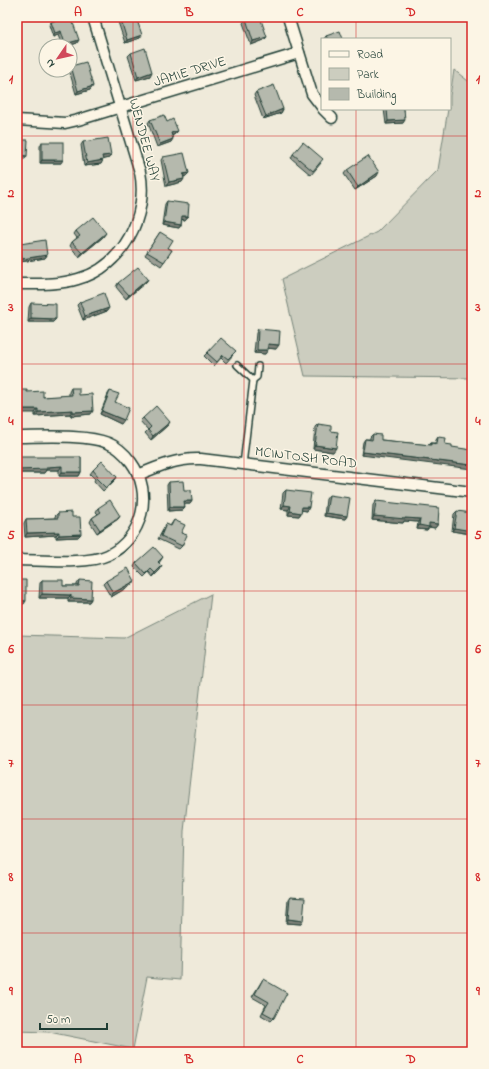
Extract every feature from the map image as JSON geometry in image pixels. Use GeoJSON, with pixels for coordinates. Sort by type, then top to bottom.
{"type":"FeatureCollection","features":[{"type":"Feature","properties":{"kind":"street","name":"WENDEE WAY"},"geometry":{"type":"LineString","coordinates":[[17,284],[61,283],[89,276],[98,271],[114,258],[126,242],[139,215],[142,204],[142,183],[93,17]]}},
{"type":"Feature","properties":{"kind":"street"},"geometry":{"type":"LineString","coordinates":[[288,17],[312,94],[321,105]]}},
{"type":"Feature","properties":{"kind":"street","name":"JAMIE DRIVE"},"geometry":{"type":"LineString","coordinates":[[17,120],[71,122],[299,53]]}},
{"type":"Feature","properties":{"kind":"street"},"geometry":{"type":"LineString","coordinates":[[325,110],[332,118]]}},
{"type":"Feature","properties":{"kind":"street"},"geometry":{"type":"LineString","coordinates":[[17,437],[86,438],[107,442],[122,452],[133,465],[138,474],[143,495],[142,513],[130,538],[107,556],[86,560],[17,560]]}},
{"type":"Feature","properties":{"kind":"street","name":"MCINTOSH ROAD"},"geometry":{"type":"LineString","coordinates":[[138,474],[168,462],[184,459],[201,459],[472,492]]}},
{"type":"Feature","properties":{"kind":"lane"},"geometry":{"type":"LineString","coordinates":[[237,365],[253,380]]}},
{"type":"Feature","properties":{"kind":"lane"},"geometry":{"type":"LineString","coordinates":[[244,465],[253,380],[257,377],[258,366]]}},
{"type":"Feature","properties":{"kind":"green space"},"geometry":{"type":"Polygon","coordinates":[[[454,70],[472,84],[472,378],[305,376],[282,279],[377,232],[438,170],[448,110],[451,110],[451,90],[454,70]]]}},
{"type":"Feature","properties":{"kind":"green space"},"geometry":{"type":"Polygon","coordinates":[[[211,594],[184,831],[180,980],[147,977],[133,1049],[49,1032],[17,1031],[17,635],[124,638],[211,594]]]}},
{"type":"Feature","properties":{"kind":"building"},"geometry":{"type":"Polygon","coordinates":[[[65,17],[71,17],[79,40],[78,38],[63,38],[61,31],[55,33],[51,22],[65,17]]]}},
{"type":"Feature","properties":{"kind":"building"},"geometry":{"type":"Polygon","coordinates":[[[120,17],[136,17],[142,35],[127,40],[120,17]]]}},
{"type":"Feature","properties":{"kind":"building"},"geometry":{"type":"Polygon","coordinates":[[[260,17],[267,37],[253,41],[246,19],[260,17]]]}},
{"type":"Feature","properties":{"kind":"building"},"geometry":{"type":"Polygon","coordinates":[[[340,31],[343,38],[327,38],[326,36],[340,31]]]}},
{"type":"Feature","properties":{"kind":"building"},"geometry":{"type":"Polygon","coordinates":[[[145,48],[152,72],[138,77],[131,53],[145,48]]]}},
{"type":"Feature","properties":{"kind":"building"},"geometry":{"type":"Polygon","coordinates":[[[86,62],[93,86],[78,91],[74,78],[78,78],[78,64],[86,62]]]}},
{"type":"Feature","properties":{"kind":"building"},"geometry":{"type":"Polygon","coordinates":[[[274,85],[283,109],[266,116],[256,92],[274,85]]]}},
{"type":"Feature","properties":{"kind":"building"},"geometry":{"type":"Polygon","coordinates":[[[387,110],[404,110],[405,120],[388,121],[387,110]]]}},
{"type":"Feature","properties":{"kind":"building"},"geometry":{"type":"Polygon","coordinates":[[[164,115],[167,122],[173,119],[178,131],[171,133],[173,139],[160,144],[150,120],[164,115]]]}},
{"type":"Feature","properties":{"kind":"building"},"geometry":{"type":"Polygon","coordinates":[[[108,138],[111,155],[102,156],[103,160],[87,163],[83,142],[108,138]]]}},
{"type":"Feature","properties":{"kind":"building"},"geometry":{"type":"Polygon","coordinates":[[[17,140],[28,140],[27,156],[17,155],[17,140]]]}},
{"type":"Feature","properties":{"kind":"building"},"geometry":{"type":"Polygon","coordinates":[[[42,142],[63,142],[63,160],[42,160],[42,142]]]}},
{"type":"Feature","properties":{"kind":"building"},"geometry":{"type":"Polygon","coordinates":[[[303,142],[323,159],[313,171],[293,154],[303,142]]]}},
{"type":"Feature","properties":{"kind":"building"},"geometry":{"type":"Polygon","coordinates":[[[184,153],[189,173],[183,174],[184,179],[169,182],[163,157],[184,153]]]}},
{"type":"Feature","properties":{"kind":"building"},"geometry":{"type":"Polygon","coordinates":[[[368,156],[379,172],[358,187],[347,170],[368,156]]]}},
{"type":"Feature","properties":{"kind":"building"},"geometry":{"type":"Polygon","coordinates":[[[167,201],[189,204],[188,216],[182,216],[181,225],[164,222],[167,201]]]}},
{"type":"Feature","properties":{"kind":"building"},"geometry":{"type":"Polygon","coordinates":[[[93,217],[106,233],[82,253],[72,242],[80,236],[76,231],[93,217]]]}},
{"type":"Feature","properties":{"kind":"building"},"geometry":{"type":"Polygon","coordinates":[[[160,232],[173,240],[168,248],[172,250],[164,262],[147,252],[160,232]]]}},
{"type":"Feature","properties":{"kind":"building"},"geometry":{"type":"Polygon","coordinates":[[[45,240],[47,255],[22,259],[20,244],[45,240]]]}},
{"type":"Feature","properties":{"kind":"building"},"geometry":{"type":"Polygon","coordinates":[[[138,267],[148,279],[129,295],[118,283],[138,267]]]}},
{"type":"Feature","properties":{"kind":"building"},"geometry":{"type":"Polygon","coordinates":[[[104,293],[109,308],[85,316],[80,302],[104,293]]]}},
{"type":"Feature","properties":{"kind":"building"},"geometry":{"type":"Polygon","coordinates":[[[31,303],[56,304],[56,319],[31,318],[31,303]]]}},
{"type":"Feature","properties":{"kind":"building"},"geometry":{"type":"Polygon","coordinates":[[[258,329],[280,331],[279,345],[268,344],[268,350],[257,350],[258,329]]]}},
{"type":"Feature","properties":{"kind":"building"},"geometry":{"type":"Polygon","coordinates":[[[221,338],[236,351],[228,359],[223,355],[217,362],[207,353],[221,338]]]}},
{"type":"Feature","properties":{"kind":"building"},"geometry":{"type":"Polygon","coordinates":[[[71,388],[79,388],[79,395],[92,394],[93,411],[73,412],[73,410],[38,412],[38,409],[17,409],[17,390],[27,390],[27,392],[43,391],[43,397],[72,395],[71,388]]]}},
{"type":"Feature","properties":{"kind":"building"},"geometry":{"type":"Polygon","coordinates":[[[110,391],[119,394],[115,402],[129,408],[124,420],[102,411],[110,391]]]}},
{"type":"Feature","properties":{"kind":"building"},"geometry":{"type":"Polygon","coordinates":[[[156,406],[170,422],[153,436],[148,430],[151,427],[143,418],[156,406]]]}},
{"type":"Feature","properties":{"kind":"building"},"geometry":{"type":"Polygon","coordinates":[[[318,424],[331,426],[331,431],[338,432],[336,448],[315,445],[318,424]]]}},
{"type":"Feature","properties":{"kind":"building"},"geometry":{"type":"Polygon","coordinates":[[[373,434],[381,435],[381,440],[431,445],[431,443],[437,444],[438,437],[446,438],[445,444],[452,445],[452,447],[472,450],[472,465],[363,452],[365,439],[372,440],[373,434]]]}},
{"type":"Feature","properties":{"kind":"building"},"geometry":{"type":"Polygon","coordinates":[[[17,457],[81,457],[81,472],[62,472],[62,466],[47,467],[47,469],[17,470],[17,457]]]}},
{"type":"Feature","properties":{"kind":"building"},"geometry":{"type":"Polygon","coordinates":[[[102,461],[117,477],[106,488],[96,478],[98,476],[93,470],[102,461]]]}},
{"type":"Feature","properties":{"kind":"building"},"geometry":{"type":"Polygon","coordinates":[[[183,481],[184,490],[191,490],[192,501],[184,501],[185,507],[170,507],[169,482],[183,481]]]}},
{"type":"Feature","properties":{"kind":"building"},"geometry":{"type":"Polygon","coordinates":[[[286,490],[311,493],[309,507],[302,507],[301,513],[290,511],[291,506],[284,505],[286,490]]]}},
{"type":"Feature","properties":{"kind":"building"},"geometry":{"type":"Polygon","coordinates":[[[329,495],[350,498],[347,516],[326,513],[329,495]]]}},
{"type":"Feature","properties":{"kind":"building"},"geometry":{"type":"Polygon","coordinates":[[[110,500],[120,516],[100,530],[92,518],[101,512],[98,508],[110,500]]]}},
{"type":"Feature","properties":{"kind":"building"},"geometry":{"type":"Polygon","coordinates":[[[376,501],[439,508],[438,524],[429,523],[429,527],[419,525],[420,519],[374,516],[376,501]]]}},
{"type":"Feature","properties":{"kind":"building"},"geometry":{"type":"Polygon","coordinates":[[[457,511],[472,513],[472,531],[454,528],[457,511]]]}},
{"type":"Feature","properties":{"kind":"building"},"geometry":{"type":"Polygon","coordinates":[[[72,512],[72,517],[80,517],[81,534],[59,535],[59,532],[27,533],[26,519],[58,518],[58,513],[72,512]]]}},
{"type":"Feature","properties":{"kind":"building"},"geometry":{"type":"Polygon","coordinates":[[[174,520],[185,525],[181,533],[187,535],[182,546],[161,536],[166,524],[171,526],[174,520]]]}},
{"type":"Feature","properties":{"kind":"building"},"geometry":{"type":"Polygon","coordinates":[[[154,547],[163,557],[158,562],[162,566],[155,573],[151,569],[146,574],[136,563],[154,547]]]}},
{"type":"Feature","properties":{"kind":"building"},"geometry":{"type":"Polygon","coordinates":[[[128,568],[135,581],[113,593],[106,581],[128,568]]]}},
{"type":"Feature","properties":{"kind":"building"},"geometry":{"type":"Polygon","coordinates":[[[17,580],[26,580],[26,601],[17,600],[17,580]]]}},
{"type":"Feature","properties":{"kind":"building"},"geometry":{"type":"Polygon","coordinates":[[[42,580],[63,580],[63,586],[79,586],[80,580],[92,581],[91,599],[71,598],[71,595],[42,594],[42,580]]]}},
{"type":"Feature","properties":{"kind":"building"},"geometry":{"type":"Polygon","coordinates":[[[290,897],[305,898],[303,921],[288,919],[290,897]]]}},
{"type":"Feature","properties":{"kind":"building"},"geometry":{"type":"Polygon","coordinates":[[[263,979],[287,993],[274,1018],[263,1012],[269,1002],[255,994],[263,979]]]}}]}
